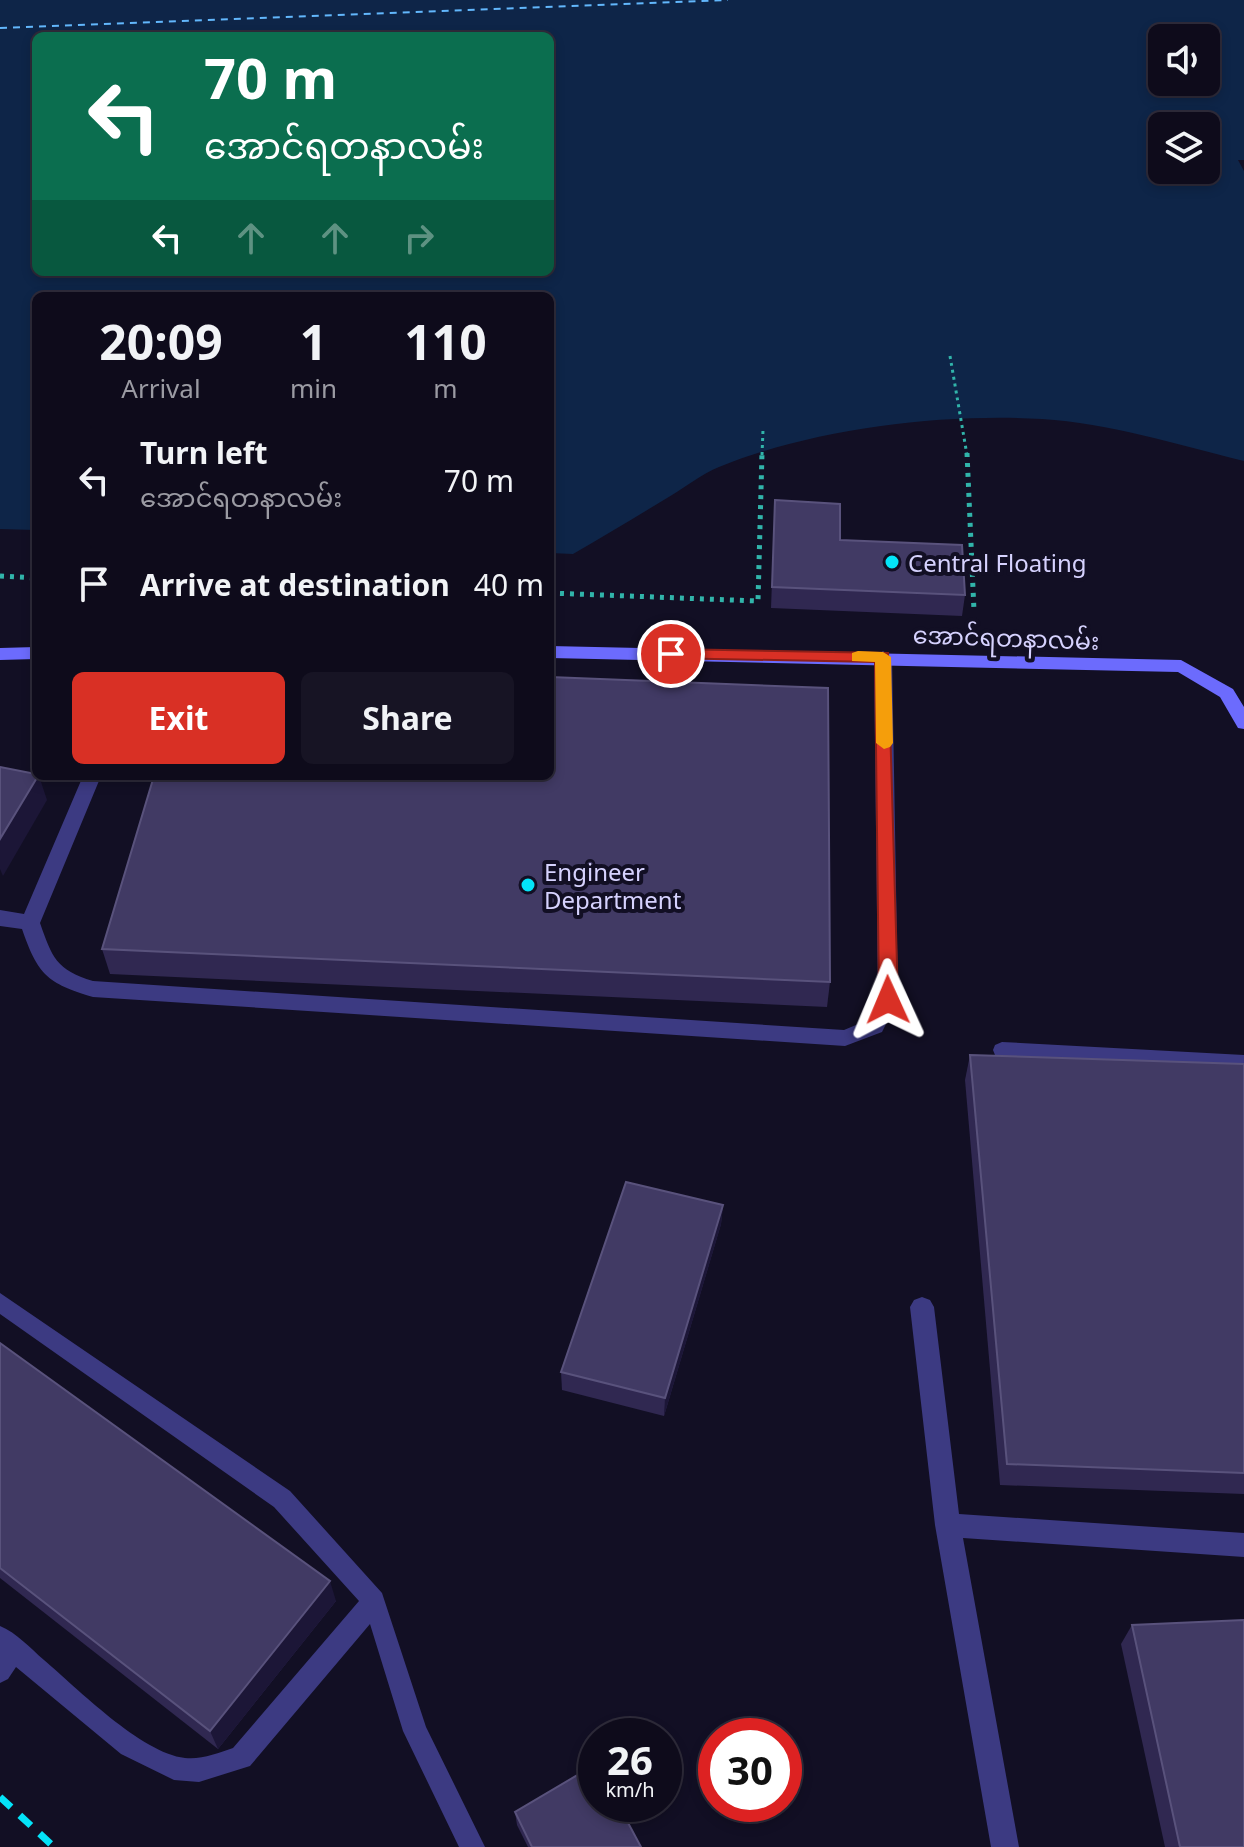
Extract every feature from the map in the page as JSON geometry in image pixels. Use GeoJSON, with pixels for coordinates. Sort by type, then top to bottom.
{"type":"FeatureCollection","features":[{"type":"Feature","properties":{"kind":"street","name":"အောင်ရတနာလမ်း"},"geometry":{"type":"LineString","coordinates":[[554,652],[1181,666],[1227,693],[1244,723]]}},
{"type":"Feature","properties":{"kind":"street"},"geometry":{"type":"LineString","coordinates":[[0,654],[32,653]]}},
{"type":"Feature","properties":{"kind":"street"},"geometry":{"type":"LineString","coordinates":[[90,780],[30,923],[47,968],[63,981],[93,989],[845,1038],[875,1026],[888,1000],[883,657]]}},
{"type":"Feature","properties":{"kind":"street"},"geometry":{"type":"LineString","coordinates":[[0,918],[30,923]]}},
{"type":"Feature","properties":{"kind":"street"},"geometry":{"type":"LineString","coordinates":[[922,1307],[948,1525],[1005,1847]]}},
{"type":"Feature","properties":{"kind":"street"},"geometry":{"type":"LineString","coordinates":[[948,1525],[1244,1545]]}},
{"type":"Feature","properties":{"kind":"lane"},"geometry":{"type":"LineString","coordinates":[[1002,1050],[1244,1063]]}},
{"type":"Feature","properties":{"kind":"lane"},"geometry":{"type":"LineString","coordinates":[[0,1302],[282,1499],[374,1601],[415,1731],[472,1847]]}},
{"type":"Feature","properties":{"kind":"lane"},"geometry":{"type":"LineString","coordinates":[[0,1671],[7,1643],[128,1745],[176,1769],[212,1768],[241,1757],[374,1601]]}},
{"type":"Feature","properties":{"kind":"path"},"geometry":{"type":"LineString","coordinates":[[950,356],[967,449],[974,611]]}},
{"type":"Feature","properties":{"kind":"path"},"geometry":{"type":"LineString","coordinates":[[554,593],[758,601],[763,430]]}},
{"type":"Feature","properties":{"kind":"path"},"geometry":{"type":"LineString","coordinates":[[0,576],[32,578]]}},
{"type":"Feature","properties":{"kind":"water"},"geometry":{"type":"Polygon","coordinates":[[[0,0],[1244,0],[1244,160],[1238,160],[1244,171],[1244,461],[1067,421],[962,419],[878,426],[794,443],[719,467],[573,554],[554,553],[554,292],[32,292],[32,530],[0,529],[0,0]]]}},
{"type":"Feature","properties":{"kind":"building"},"geometry":{"type":"Polygon","coordinates":[[[775,500],[840,504],[840,540],[962,545],[965,595],[772,587],[775,500]]]}},
{"type":"Feature","properties":{"kind":"building"},"geometry":{"type":"Polygon","coordinates":[[[554,677],[828,688],[830,982],[102,949],[153,780],[554,780],[554,677]]]}},
{"type":"Feature","properties":{"kind":"building"},"geometry":{"type":"Polygon","coordinates":[[[0,767],[32,773],[32,780],[36,780],[0,839],[0,767]]]}},
{"type":"Feature","properties":{"kind":"building"},"geometry":{"type":"Polygon","coordinates":[[[970,1055],[1244,1064],[1244,1473],[1007,1464],[970,1055]]]}},
{"type":"Feature","properties":{"kind":"building"},"geometry":{"type":"Polygon","coordinates":[[[626,1182],[723,1205],[665,1398],[561,1372],[626,1182]]]}},
{"type":"Feature","properties":{"kind":"building"},"geometry":{"type":"Polygon","coordinates":[[[0,1343],[330,1581],[210,1731],[0,1568],[0,1343]]]}},
{"type":"Feature","properties":{"kind":"building"},"geometry":{"type":"Polygon","coordinates":[[[1244,1620],[1244,1847],[1180,1847],[1132,1625],[1244,1620]]]}},
{"type":"Feature","properties":{"kind":"building"},"geometry":{"type":"Polygon","coordinates":[[[578,1775],[578,1822],[628,1822],[641,1847],[532,1847],[515,1812],[578,1775]]]}},
{"type":"Feature","properties":{"kind":"ferry route"},"geometry":{"type":"LineString","coordinates":[[0,28],[728,0]]}},
{"type":"Feature","properties":{"kind":"railway"},"geometry":{"type":"LineString","coordinates":[[0,1797],[54,1847]]}},
{"type":"Feature","properties":{"kind":"slow traffic"},"geometry":{"type":"LineString","coordinates":[[858,657],[883,657],[884,743]]}},
{"type":"Feature","properties":{"kind":"place","name":"Central Floating"},"geometry":{"type":"Point","coordinates":[892,562]}},
{"type":"Feature","properties":{"kind":"place","name":"Engineer Department"},"geometry":{"type":"Point","coordinates":[528,885]}},
{"type":"Feature","properties":{"kind":"route"},"geometry":{"type":"LineString","coordinates":[[671,654],[883,657],[888,1000]]}}]}
